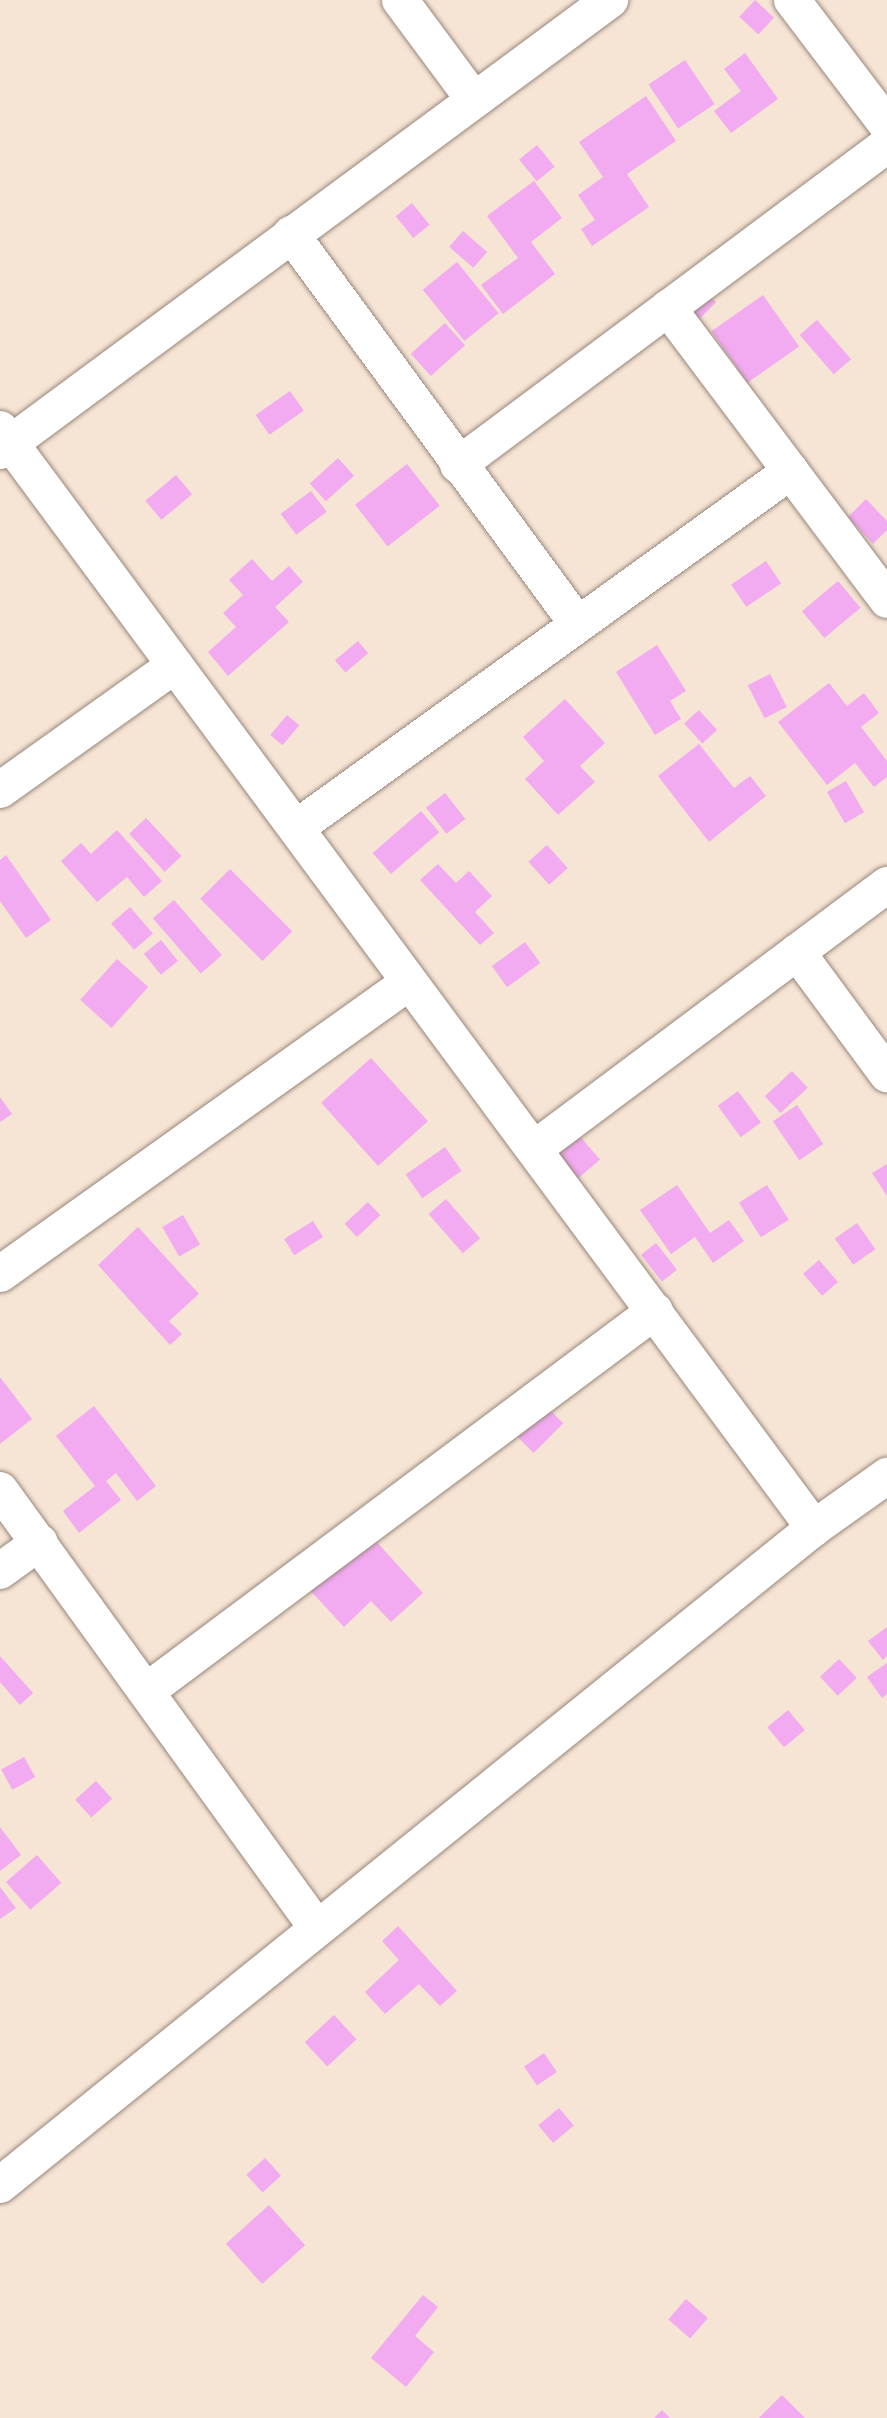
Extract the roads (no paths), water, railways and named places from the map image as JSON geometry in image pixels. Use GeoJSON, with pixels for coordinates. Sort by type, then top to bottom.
{"type":"FeatureCollection","features":[{"type":"Feature","properties":{"kind":"street"},"geometry":{"type":"LineString","coordinates":[[400,0],[474,100]]}},
{"type":"Feature","properties":{"kind":"street"},"geometry":{"type":"LineString","coordinates":[[610,0],[3,441],[175,665],[814,1528]]}},
{"type":"Feature","properties":{"kind":"street"},"geometry":{"type":"LineString","coordinates":[[792,0],[887,125]]}},
{"type":"Feature","properties":{"kind":"street"},"geometry":{"type":"LineString","coordinates":[[458,465],[887,145]]}},
{"type":"Feature","properties":{"kind":"street"},"geometry":{"type":"LineString","coordinates":[[291,234],[458,465],[578,624]]}},
{"type":"Feature","properties":{"kind":"street"},"geometry":{"type":"LineString","coordinates":[[668,308],[887,600]]}},
{"type":"Feature","properties":{"kind":"street"},"geometry":{"type":"LineString","coordinates":[[296,828],[791,471]]}},
{"type":"Feature","properties":{"kind":"street"},"geometry":{"type":"LineString","coordinates":[[0,790],[175,665]]}},
{"type":"Feature","properties":{"kind":"street"},"geometry":{"type":"LineString","coordinates":[[534,1149],[887,885]]}},
{"type":"Feature","properties":{"kind":"street"},"geometry":{"type":"LineString","coordinates":[[797,952],[887,1074]]}},
{"type":"Feature","properties":{"kind":"street"},"geometry":{"type":"LineString","coordinates":[[0,1274],[408,983]]}},
{"type":"Feature","properties":{"kind":"street"},"geometry":{"type":"LineString","coordinates":[[148,1690],[655,1311]]}},
{"type":"Feature","properties":{"kind":"street"},"geometry":{"type":"LineString","coordinates":[[0,2185],[814,1528],[887,1476]]}},
{"type":"Feature","properties":{"kind":"street"},"geometry":{"type":"LineString","coordinates":[[0,1490],[148,1690],[317,1928]]}},
{"type":"Feature","properties":{"kind":"street"},"geometry":{"type":"LineString","coordinates":[[0,1571],[40,1542]]}}]}
